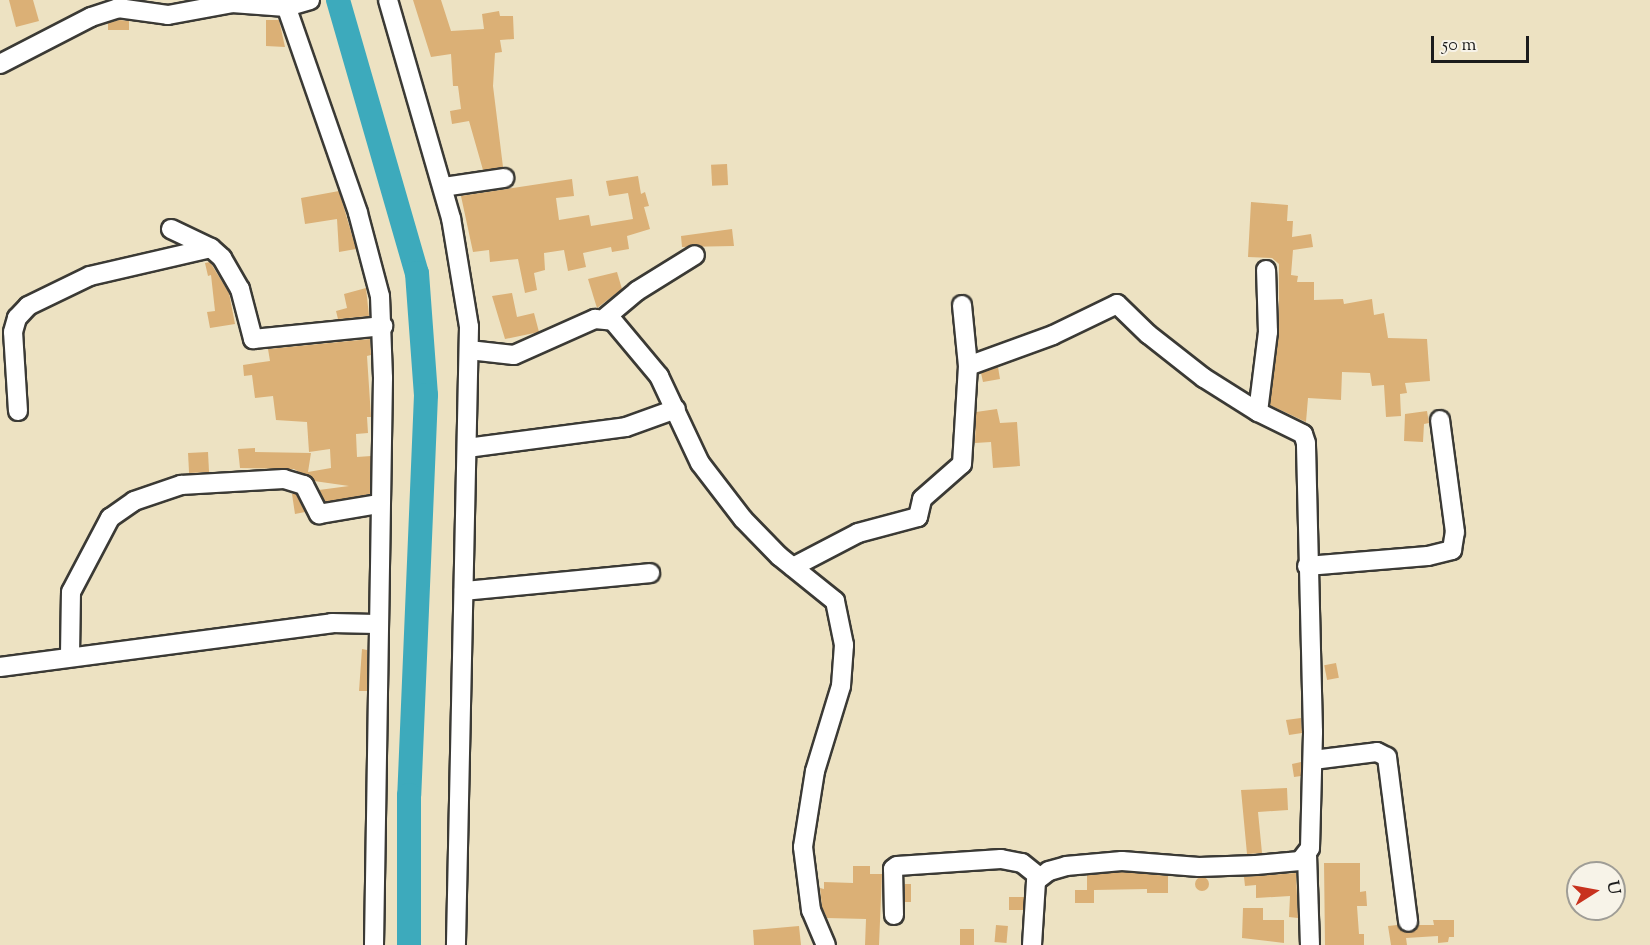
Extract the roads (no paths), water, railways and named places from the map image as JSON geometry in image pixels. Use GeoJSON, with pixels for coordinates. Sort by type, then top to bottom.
{"type":"FeatureCollection","features":[{"type":"Feature","properties":{"kind":"street"},"geometry":{"type":"LineString","coordinates":[[388,0],[443,188],[462,269],[469,350],[456,945]]}},
{"type":"Feature","properties":{"kind":"street"},"geometry":{"type":"LineString","coordinates":[[0,64],[91,17],[118,8],[168,15],[232,3],[295,2],[374,264],[383,326],[376,624],[374,945]]}},
{"type":"Feature","properties":{"kind":"street"},"geometry":{"type":"LineString","coordinates":[[443,188],[504,178]]}},
{"type":"Feature","properties":{"kind":"street"},"geometry":{"type":"LineString","coordinates":[[171,229],[210,248],[236,280],[253,339],[383,326]]}},
{"type":"Feature","properties":{"kind":"street"},"geometry":{"type":"LineString","coordinates":[[18,411],[13,332],[17,318],[27,306],[90,276],[210,248]]}},
{"type":"Feature","properties":{"kind":"street"},"geometry":{"type":"LineString","coordinates":[[469,350],[514,355],[606,317],[637,291],[695,255]]}},
{"type":"Feature","properties":{"kind":"street"},"geometry":{"type":"LineString","coordinates":[[1258,412],[1268,332],[1266,270]]}},
{"type":"Feature","properties":{"kind":"street"},"geometry":{"type":"LineString","coordinates":[[968,366],[1053,335],[1119,304],[1148,334],[1204,378],[1305,438],[1312,760],[1312,838],[1307,855],[1310,945]]}},
{"type":"Feature","properties":{"kind":"street"},"geometry":{"type":"LineString","coordinates":[[793,567],[858,533],[918,517],[922,499],[962,464],[968,366],[962,305]]}},
{"type":"Feature","properties":{"kind":"street"},"geometry":{"type":"LineString","coordinates":[[606,317],[620,326],[646,358],[676,410],[700,464],[743,519],[793,567],[835,601],[842,623],[841,686],[813,781],[803,847],[811,910],[826,945]]}},
{"type":"Feature","properties":{"kind":"street"},"geometry":{"type":"LineString","coordinates":[[467,448],[626,427],[676,410]]}},
{"type":"Feature","properties":{"kind":"street"},"geometry":{"type":"LineString","coordinates":[[1307,566],[1437,555],[1452,550],[1456,542],[1440,420]]}},
{"type":"Feature","properties":{"kind":"street"},"geometry":{"type":"LineString","coordinates":[[70,655],[70,592],[110,518],[134,501],[181,485],[284,479],[304,485],[319,514],[331,515],[380,504]]}},
{"type":"Feature","properties":{"kind":"street"},"geometry":{"type":"LineString","coordinates":[[464,591],[650,573]]}},
{"type":"Feature","properties":{"kind":"street"},"geometry":{"type":"LineString","coordinates":[[0,667],[70,655],[332,622],[376,624]]}},
{"type":"Feature","properties":{"kind":"street"},"geometry":{"type":"LineString","coordinates":[[1312,760],[1377,752],[1387,757],[1408,922]]}},
{"type":"Feature","properties":{"kind":"street"},"geometry":{"type":"LineString","coordinates":[[1039,877],[1066,866],[1103,862],[1228,867],[1300,861],[1307,855]]}},
{"type":"Feature","properties":{"kind":"street"},"geometry":{"type":"LineString","coordinates":[[894,915],[893,871],[897,866],[1001,859],[1022,863],[1039,877]]}},
{"type":"Feature","properties":{"kind":"street"},"geometry":{"type":"LineString","coordinates":[[1032,945],[1039,877]]}},
{"type":"Feature","properties":{"kind":"waterway"},"geometry":{"type":"LineString","coordinates":[[338,0],[417,273],[426,395],[409,795],[409,945]]}}]}
